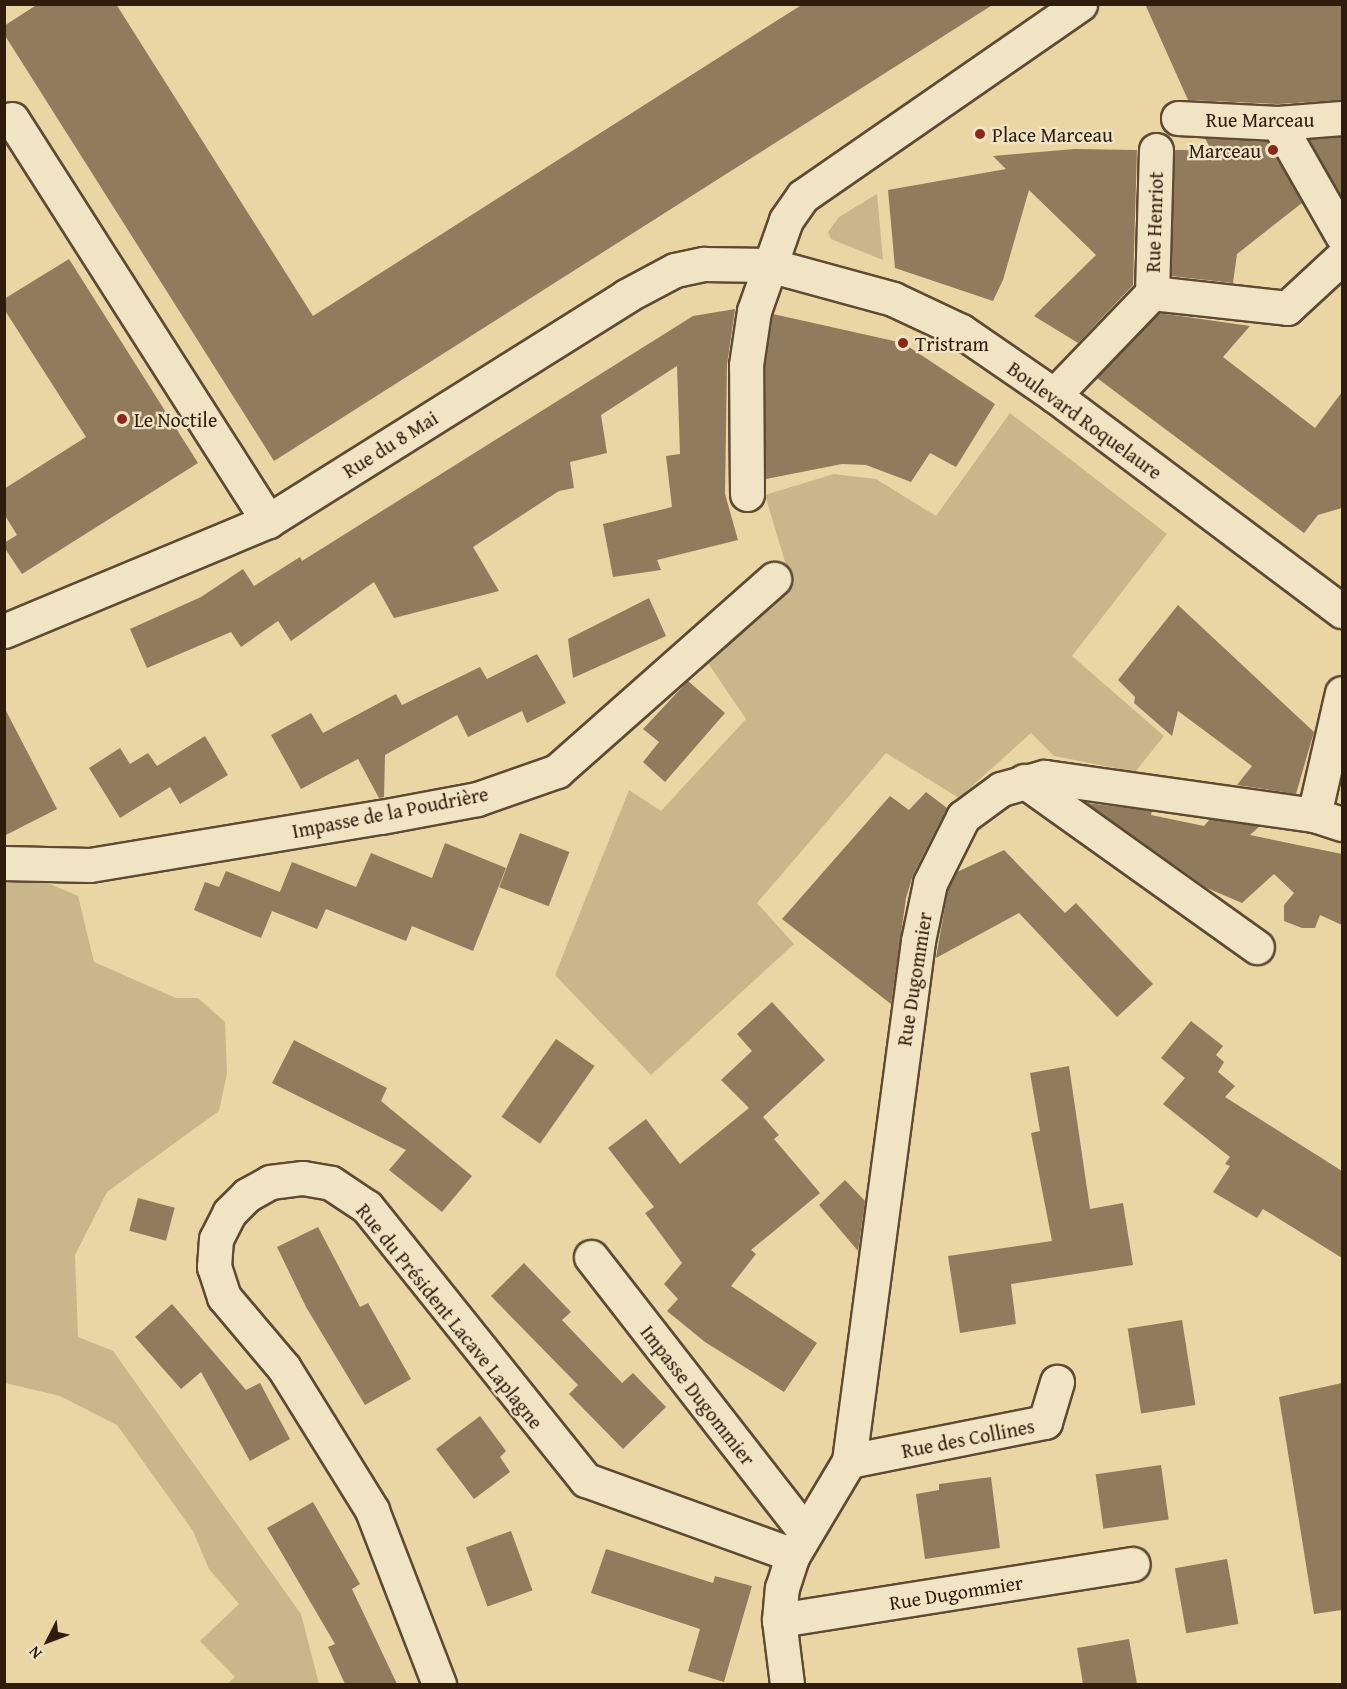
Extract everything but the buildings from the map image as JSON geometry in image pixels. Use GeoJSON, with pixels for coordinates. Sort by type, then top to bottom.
{"type":"FeatureCollection","features":[{"type":"Feature","properties":{"kind":"street"},"geometry":{"type":"LineString","coordinates":[[747,494],[747,365],[754,311],[786,220],[803,196],[1080,4]]}},
{"type":"Feature","properties":{"kind":"street","name":"Rue Marceau"},"geometry":{"type":"LineString","coordinates":[[1178,118],[1278,123],[1342,118]]}},
{"type":"Feature","properties":{"kind":"street"},"geometry":{"type":"LineString","coordinates":[[12,119],[268,521]]}},
{"type":"Feature","properties":{"kind":"street"},"geometry":{"type":"LineString","coordinates":[[1278,123],[1342,235]]}},
{"type":"Feature","properties":{"kind":"street","name":"Rue Henriot"},"geometry":{"type":"LineString","coordinates":[[1054,395],[1152,293],[1156,150]]}},
{"type":"Feature","properties":{"kind":"street","name":"Rue Henriot"},"geometry":{"type":"LineString","coordinates":[[1152,293],[1251,306],[1287,308],[1342,257]]}},
{"type":"Feature","properties":{"kind":"street","name":"Rue du 8 Mai"},"geometry":{"type":"LineString","coordinates":[[4,631],[268,521],[626,296],[675,270],[704,264],[769,265]]}},
{"type":"Feature","properties":{"kind":"street","name":"Boulevard Roquelaure"},"geometry":{"type":"LineString","coordinates":[[769,265],[893,299],[961,332],[1054,395],[1341,606]]}},
{"type":"Feature","properties":{"kind":"street","name":"Impasse de la Poudrière"},"geometry":{"type":"LineString","coordinates":[[4,863],[90,865],[357,821],[477,799],[558,771],[774,579]]}},
{"type":"Feature","properties":{"kind":"street","name":"Rue Dugommier"},"geometry":{"type":"LineString","coordinates":[[787,1684],[779,1620],[782,1588],[799,1544],[849,1461],[918,941],[930,883],[963,817],[981,801],[1024,781],[1044,777],[1328,820],[1342,693]]}},
{"type":"Feature","properties":{"kind":"street"},"geometry":{"type":"LineString","coordinates":[[1024,781],[1257,947]]}},
{"type":"Feature","properties":{"kind":"street","name":"Rue du Président Lacave Laplagne"},"geometry":{"type":"LineString","coordinates":[[439,1684],[372,1510],[284,1368],[224,1297],[214,1267],[216,1239],[229,1213],[247,1195],[270,1182],[303,1178],[331,1183],[367,1207],[565,1459],[586,1480],[799,1544]]}},
{"type":"Feature","properties":{"kind":"street","name":"Impasse Dugommier"},"geometry":{"type":"LineString","coordinates":[[591,1257],[799,1544]]}},
{"type":"Feature","properties":{"kind":"street","name":"Rue des Collines"},"geometry":{"type":"LineString","coordinates":[[849,1461],[1045,1422],[1057,1382]]}},
{"type":"Feature","properties":{"kind":"street","name":"Rue Dugommier"},"geometry":{"type":"LineString","coordinates":[[779,1620],[1133,1564]]}},
{"type":"Feature","properties":{"kind":"shaded area"},"geometry":{"type":"Polygon","coordinates":[[[877,194],[883,260],[831,239],[828,232],[839,217],[877,194]]]}},
{"type":"Feature","properties":{"kind":"shaded area"},"geometry":{"type":"Polygon","coordinates":[[[1010,413],[1167,534],[1072,656],[1164,736],[1135,772],[1054,756],[1031,733],[959,798],[886,753],[757,903],[794,944],[651,1075],[555,975],[629,790],[661,811],[746,719],[708,663],[792,585],[765,495],[834,474],[876,479],[936,516],[1010,413]]]}},
{"type":"Feature","properties":{"kind":"shaded area"},"geometry":{"type":"Polygon","coordinates":[[[4,876],[38,879],[78,896],[94,962],[176,998],[198,998],[225,1022],[227,1073],[219,1111],[107,1192],[75,1255],[78,1337],[113,1351],[301,1614],[319,1684],[227,1684],[235,1677],[200,1641],[239,1604],[209,1569],[193,1531],[117,1425],[60,1396],[5,1383],[4,876]]]}},
{"type":"Feature","properties":{"kind":"place","name":"Place Marceau"},"geometry":{"type":"Point","coordinates":[980,134]}},
{"type":"Feature","properties":{"kind":"place","name":"Marceau"},"geometry":{"type":"Point","coordinates":[1273,150]}},
{"type":"Feature","properties":{"kind":"place","name":"Tristram"},"geometry":{"type":"Point","coordinates":[903,343]}},
{"type":"Feature","properties":{"kind":"place","name":"Le Noctile"},"geometry":{"type":"Point","coordinates":[122,419]}}]}
